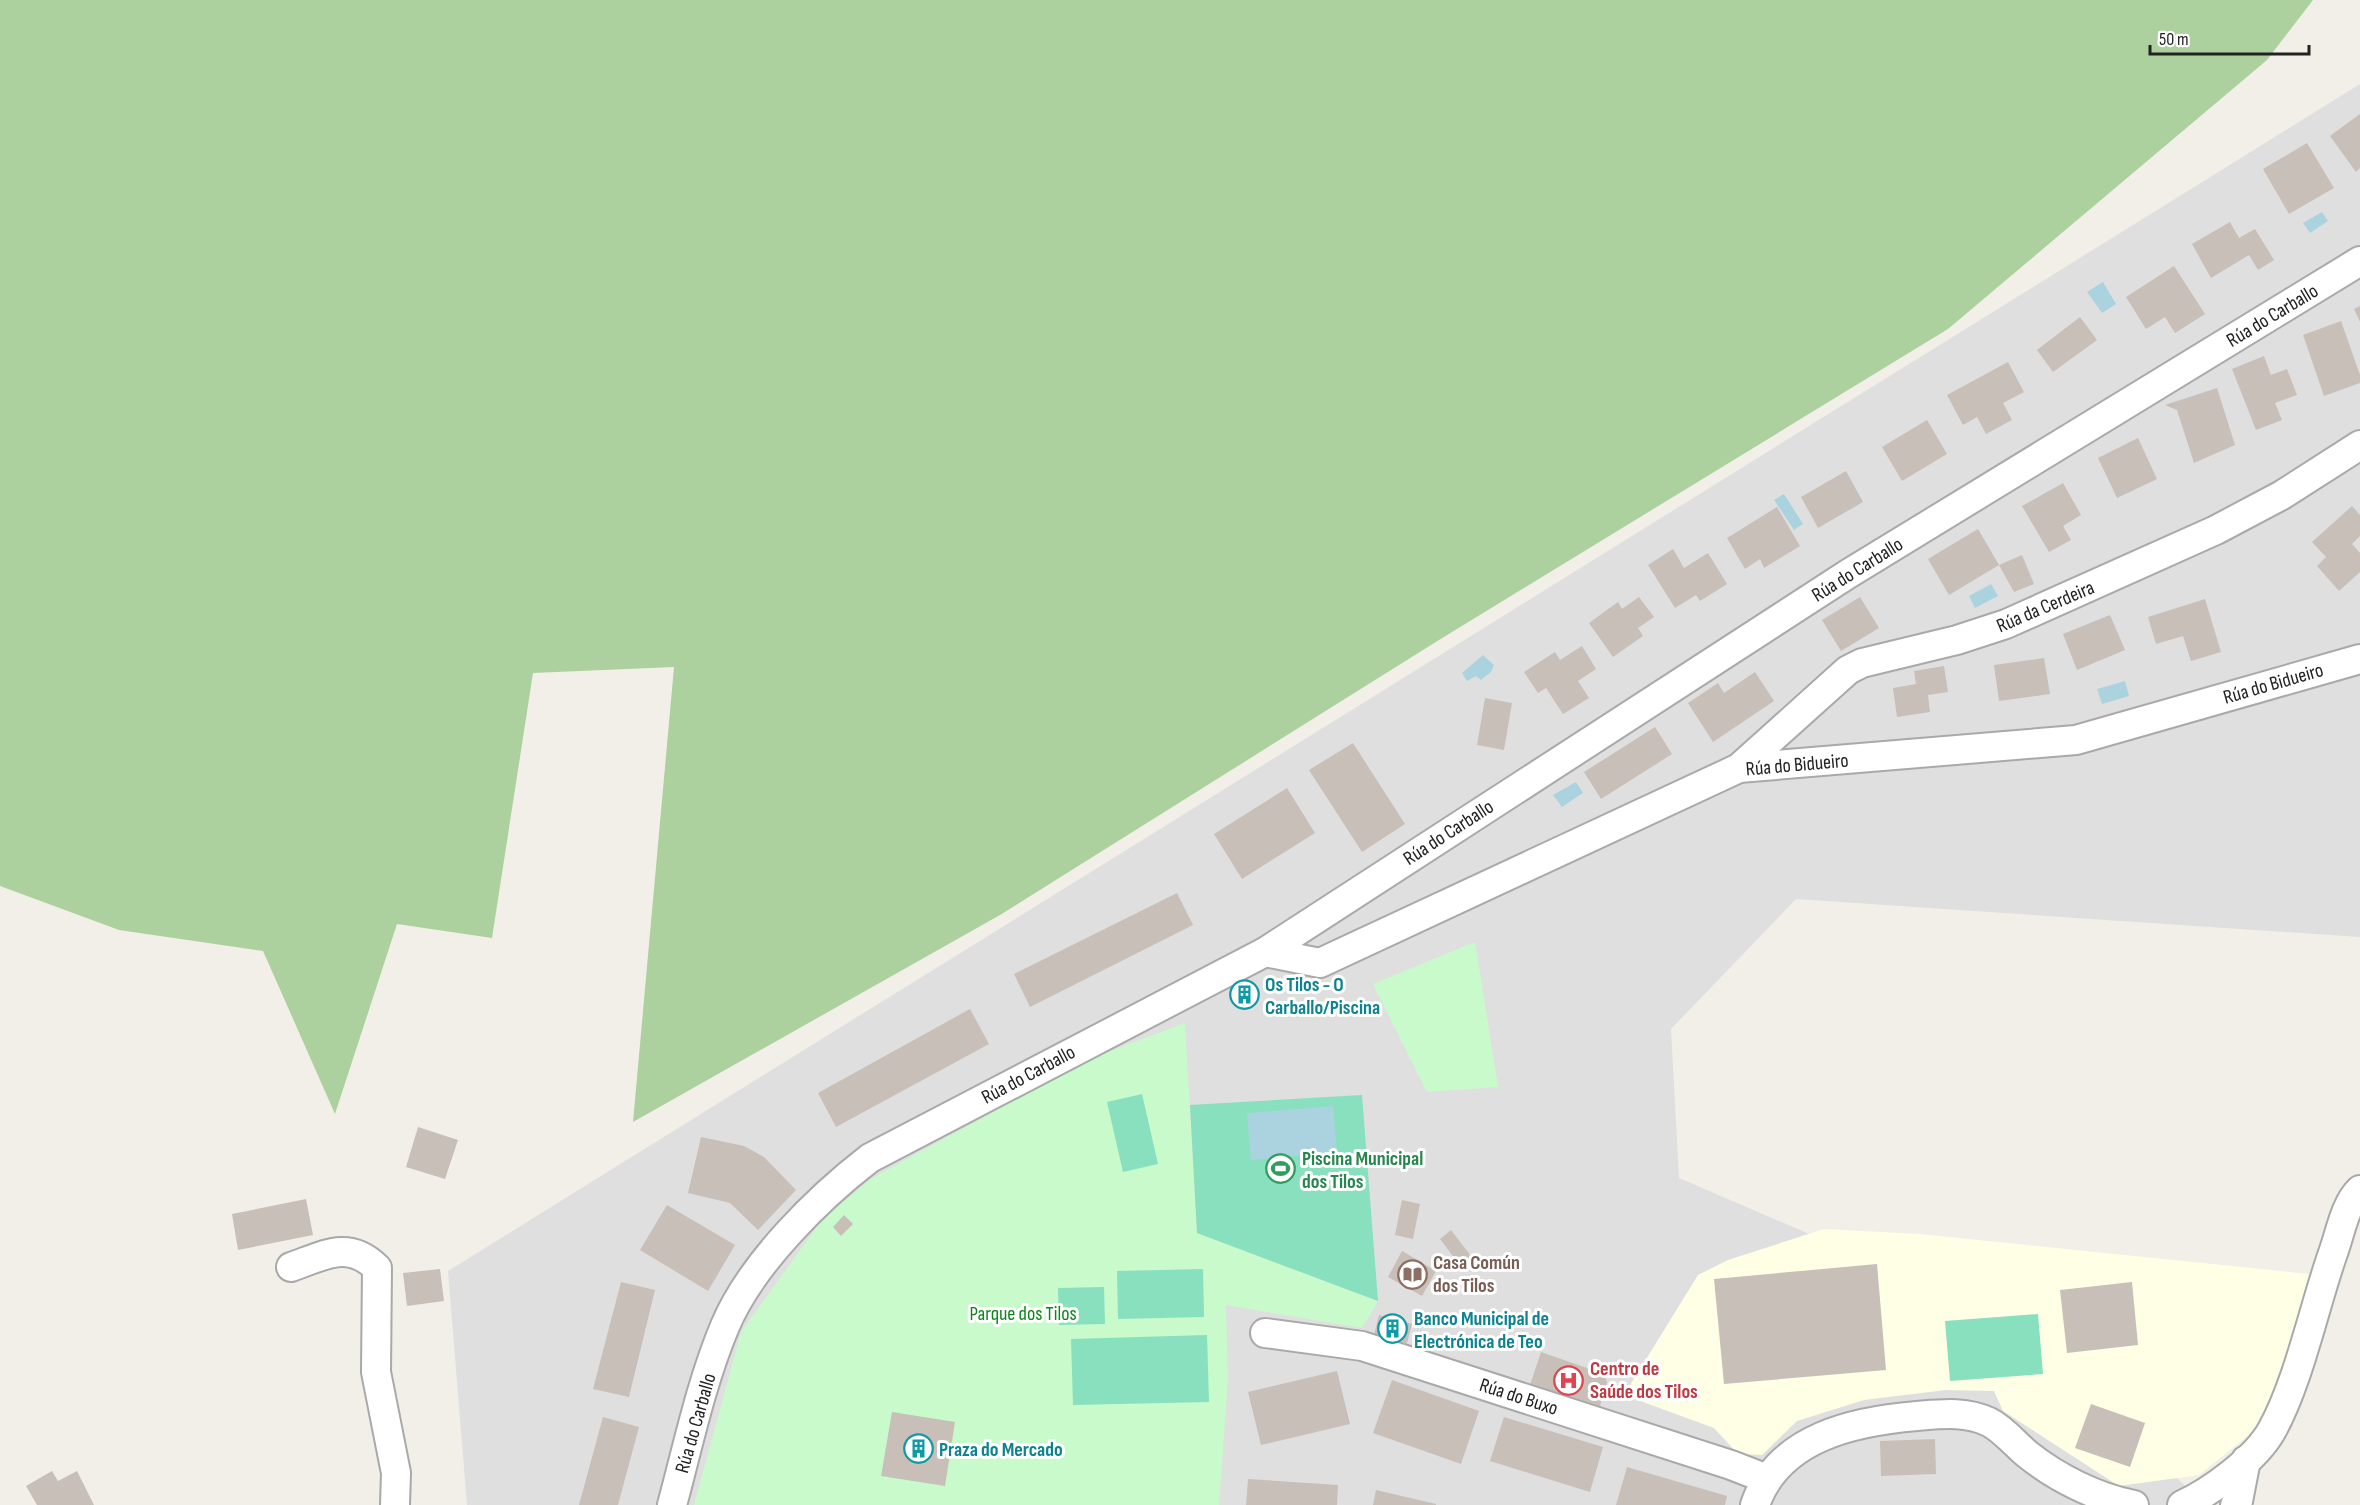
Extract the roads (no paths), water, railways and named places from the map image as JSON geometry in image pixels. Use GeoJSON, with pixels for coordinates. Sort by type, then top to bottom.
{"type":"FeatureCollection","features":[{"type":"Feature","properties":{"kind":"street","name":"Rúa do Carballo"},"geometry":{"type":"LineString","coordinates":[[672,1505],[726,1324],[764,1264],[786,1236],[844,1178],[870,1158],[1265,952],[1848,574],[2360,261]]}},
{"type":"Feature","properties":{"kind":"street","name":"Rúa da Cerdeira"},"geometry":{"type":"LineString","coordinates":[[1739,768],[1848,670],[1862,663],[1957,640],[2006,624],[2216,530],[2282,495],[2360,445]]}},
{"type":"Feature","properties":{"kind":"street","name":"Rúa do Bidueiro"},"geometry":{"type":"LineString","coordinates":[[1265,952],[1320,963],[1739,768],[2076,740],[2360,658]]}},
{"type":"Feature","properties":{"kind":"street"},"geometry":{"type":"LineString","coordinates":[[2182,1505],[2208,1493],[2246,1460],[2272,1431],[2295,1372],[2342,1227],[2355,1195],[2360,1190]]}},
{"type":"Feature","properties":{"kind":"street"},"geometry":{"type":"LineString","coordinates":[[291,1267],[348,1251],[369,1260],[377,1268],[376,1372],[394,1462],[395,1505]]}},
{"type":"Feature","properties":{"kind":"street","name":"Rúa do Buxo"},"geometry":{"type":"LineString","coordinates":[[1265,1333],[1362,1346],[1731,1465],[1767,1479]]}},
{"type":"Feature","properties":{"kind":"street"},"geometry":{"type":"LineString","coordinates":[[1755,1505],[1767,1479],[1798,1449],[1831,1432],[1875,1419],[1947,1413],[1970,1415],[1991,1423],[2029,1456],[2058,1474],[2116,1502],[2134,1505]]}},
{"type":"Feature","properties":{"kind":"street"},"geometry":{"type":"LineString","coordinates":[[2235,1505],[2238,1501],[2246,1460]]}},
{"type":"Feature","properties":{"kind":"water"},"geometry":{"type":"Polygon","coordinates":[[[2322,212],[2328,221],[2310,233],[2303,223],[2322,212]]]}},
{"type":"Feature","properties":{"kind":"water"},"geometry":{"type":"Polygon","coordinates":[[[2103,282],[2116,304],[2102,313],[2087,292],[2103,282]]]}},
{"type":"Feature","properties":{"kind":"water"},"geometry":{"type":"Polygon","coordinates":[[[1784,494],[1803,524],[1794,530],[1774,500],[1784,494]]]}},
{"type":"Feature","properties":{"kind":"water"},"geometry":{"type":"Polygon","coordinates":[[[1991,584],[1998,596],[1975,608],[1969,596],[1991,584]]]}},
{"type":"Feature","properties":{"kind":"water"},"geometry":{"type":"Polygon","coordinates":[[[1483,655],[1494,665],[1491,672],[1481,680],[1476,676],[1467,681],[1462,673],[1483,655]]]}},
{"type":"Feature","properties":{"kind":"water"},"geometry":{"type":"Polygon","coordinates":[[[2125,681],[2129,696],[2102,704],[2097,689],[2125,681]]]}},
{"type":"Feature","properties":{"kind":"water"},"geometry":{"type":"Polygon","coordinates":[[[1576,782],[1583,793],[1562,807],[1553,795],[1576,782]]]}},
{"type":"Feature","properties":{"kind":"water"},"geometry":{"type":"Polygon","coordinates":[[[1333,1106],[1337,1152],[1251,1160],[1247,1113],[1333,1106]]]}},
{"type":"Feature","properties":{"kind":"place","name":"Os Tilos - O Carballo/Piscina"},"geometry":{"type":"Point","coordinates":[1244,995]}},
{"type":"Feature","properties":{"kind":"place","name":"Piscina Municipal dos Tilos"},"geometry":{"type":"Point","coordinates":[1281,1169]}},
{"type":"Feature","properties":{"kind":"place","name":"Casa Común dos Tilos"},"geometry":{"type":"Point","coordinates":[1412,1274]}},
{"type":"Feature","properties":{"kind":"place","name":"Banco Municipal de Electrónica de Teo"},"geometry":{"type":"Point","coordinates":[1393,1329]}},
{"type":"Feature","properties":{"kind":"place","name":"Centro de Saúde dos Tilos"},"geometry":{"type":"Point","coordinates":[1569,1380]}},
{"type":"Feature","properties":{"kind":"place","name":"Praza do Mercado"},"geometry":{"type":"Point","coordinates":[918,1449]}},
{"type":"Feature","properties":{"kind":"park label","name":"Parque dos Tilos"},"geometry":{"type":"Point","coordinates":[1023,1313]}}]}
